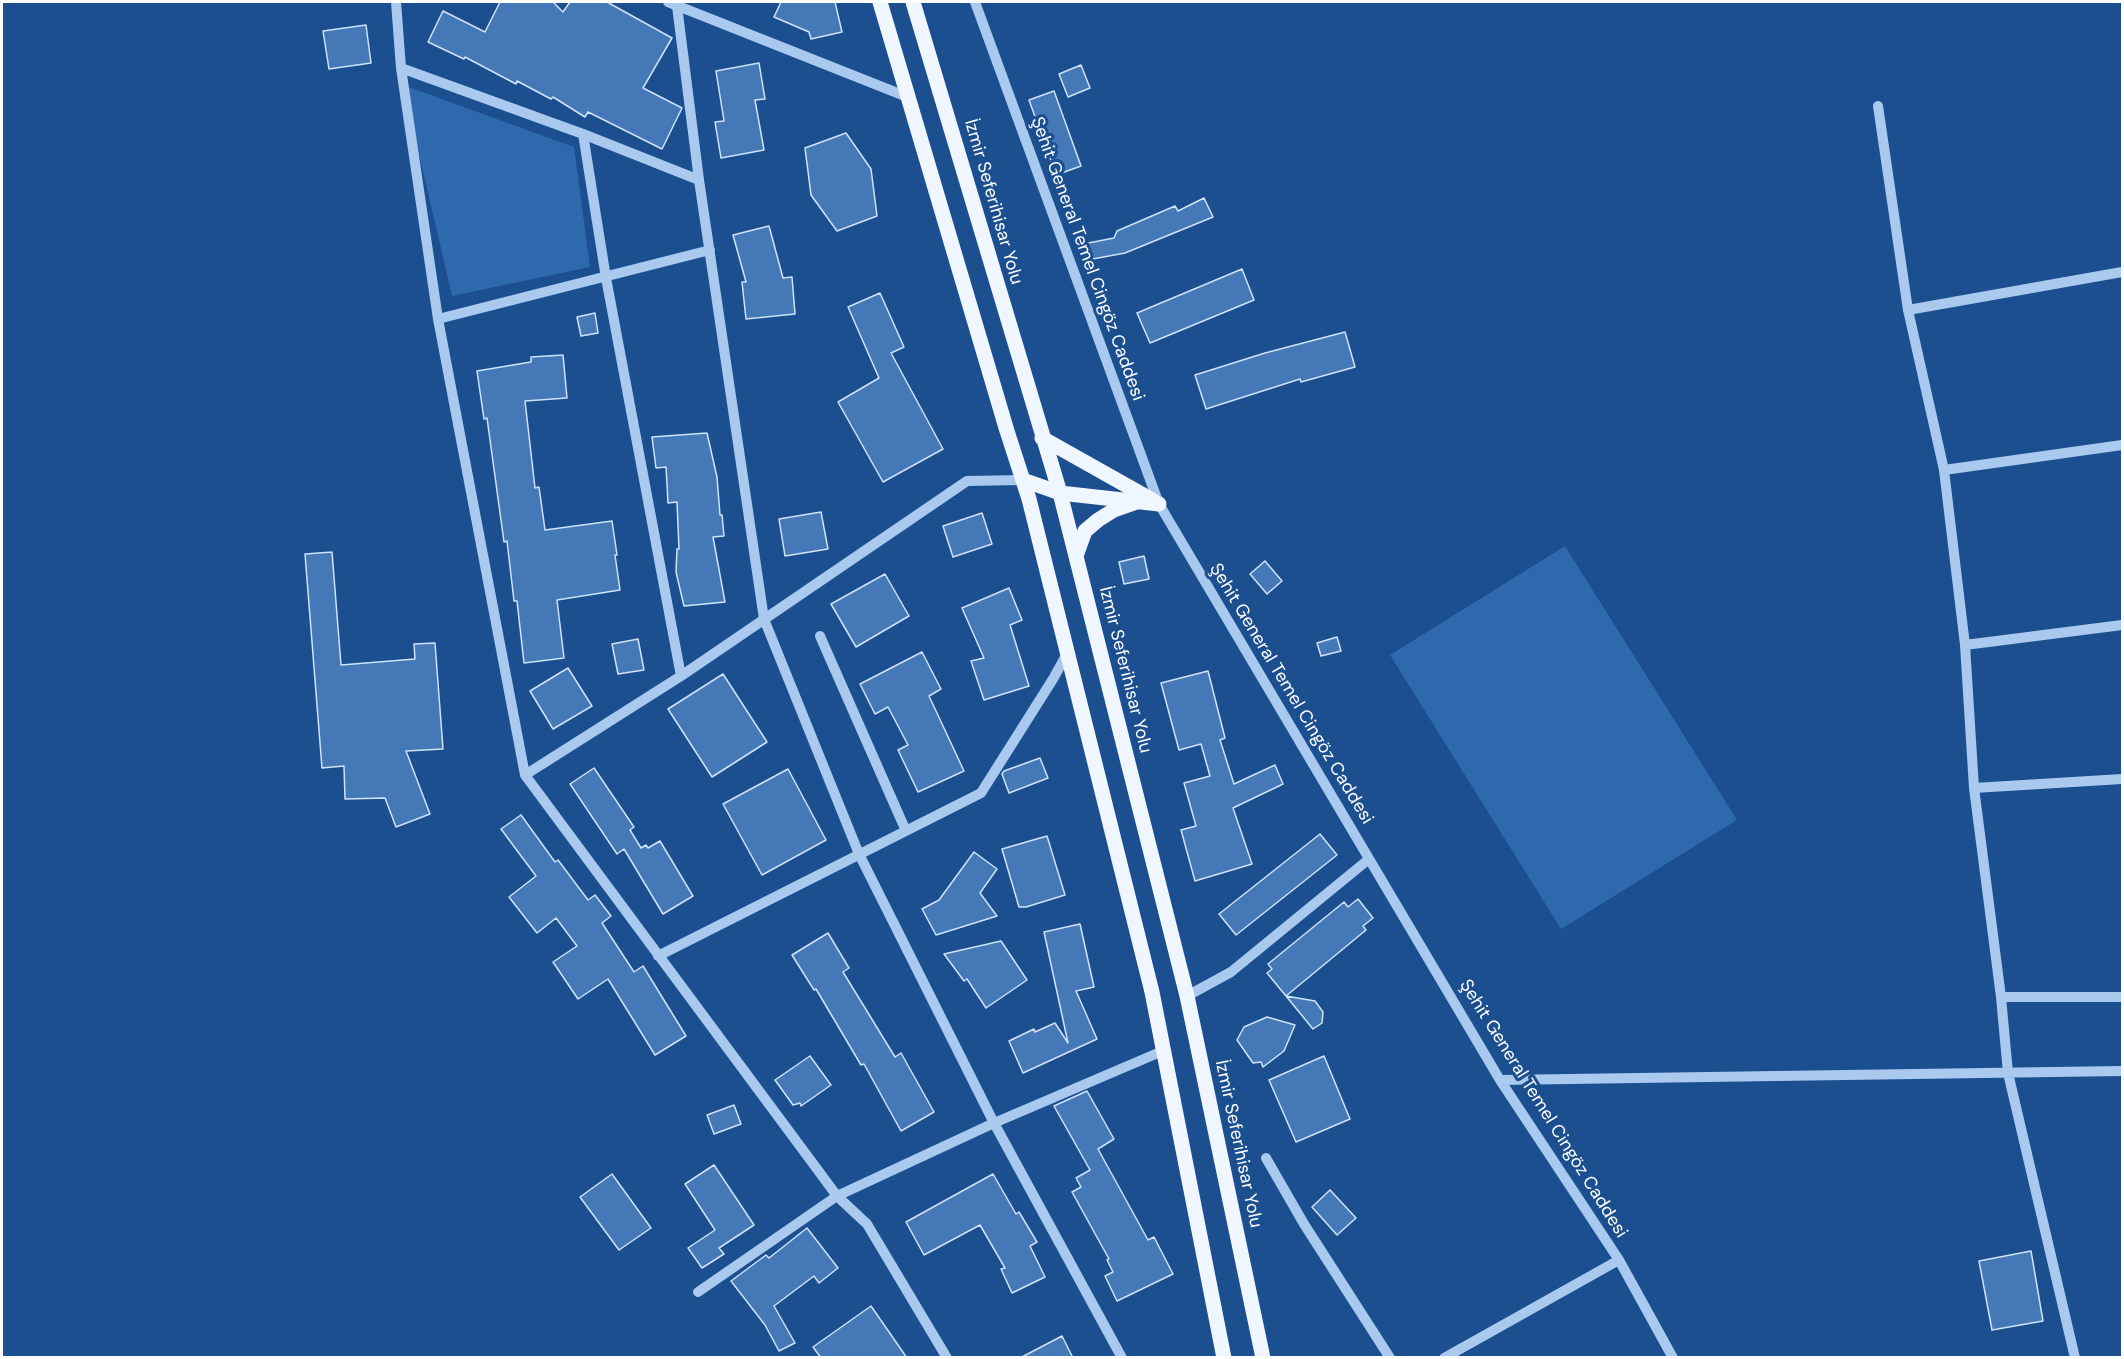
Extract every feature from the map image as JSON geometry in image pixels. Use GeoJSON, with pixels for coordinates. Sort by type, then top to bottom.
{"type":"FeatureCollection","features":[{"type":"Feature","properties":{"kind":"main road"},"geometry":{"type":"LineString","coordinates":[[880,2],[1023,480],[1068,651],[1165,1050],[1224,1358]]}},
{"type":"Feature","properties":{"kind":"main road","name":"İzmir Seferihisar Yolu"},"geometry":{"type":"LineString","coordinates":[[913,2],[1060,494],[1187,996],[1263,1358]]}},
{"type":"Feature","properties":{"kind":"main road"},"geometry":{"type":"LineString","coordinates":[[1042,438],[1160,504]]}},
{"type":"Feature","properties":{"kind":"main road"},"geometry":{"type":"LineString","coordinates":[[1023,480],[1060,494],[1160,504]]}},
{"type":"Feature","properties":{"kind":"main road"},"geometry":{"type":"LineString","coordinates":[[1076,556],[1084,531],[1114,510],[1136,502]]}},
{"type":"Feature","properties":{"kind":"street"},"geometry":{"type":"LineString","coordinates":[[396,2],[401,68],[438,319],[525,775],[837,1196],[867,1224],[947,1358]]}},
{"type":"Feature","properties":{"kind":"street"},"geometry":{"type":"LineString","coordinates":[[699,2],[703,16]]}},
{"type":"Feature","properties":{"kind":"street","name":"Şehit General Temel Cingöz Caddesi"},"geometry":{"type":"LineString","coordinates":[[975,2],[1160,504],[1500,1080],[1619,1260],[1673,1358]]}},
{"type":"Feature","properties":{"kind":"street"},"geometry":{"type":"LineString","coordinates":[[910,98],[672,4],[764,619],[859,855],[994,1123],[1122,1358]]}},
{"type":"Feature","properties":{"kind":"street"},"geometry":{"type":"LineString","coordinates":[[401,68],[583,134],[699,180]]}},
{"type":"Feature","properties":{"kind":"street"},"geometry":{"type":"LineString","coordinates":[[1878,105],[1908,310],[1944,470],[1965,645],[1974,788],[2001,997],[2008,1073],[2076,1358]]}},
{"type":"Feature","properties":{"kind":"street"},"geometry":{"type":"LineString","coordinates":[[583,134],[606,278],[681,676]]}},
{"type":"Feature","properties":{"kind":"street"},"geometry":{"type":"LineString","coordinates":[[438,319],[710,250]]}},
{"type":"Feature","properties":{"kind":"street"},"geometry":{"type":"LineString","coordinates":[[1908,310],[2122,272]]}},
{"type":"Feature","properties":{"kind":"street"},"geometry":{"type":"LineString","coordinates":[[1944,470],[2122,445]]}},
{"type":"Feature","properties":{"kind":"street"},"geometry":{"type":"LineString","coordinates":[[525,775],[681,676],[967,481],[1023,480]]}},
{"type":"Feature","properties":{"kind":"street"},"geometry":{"type":"LineString","coordinates":[[1965,645],[2122,625]]}},
{"type":"Feature","properties":{"kind":"street"},"geometry":{"type":"LineString","coordinates":[[820,636],[906,831]]}},
{"type":"Feature","properties":{"kind":"street"},"geometry":{"type":"LineString","coordinates":[[658,956],[981,793],[1053,679],[1068,651]]}},
{"type":"Feature","properties":{"kind":"street"},"geometry":{"type":"LineString","coordinates":[[1974,788],[2122,779]]}},
{"type":"Feature","properties":{"kind":"street"},"geometry":{"type":"LineString","coordinates":[[1187,996],[1231,972],[1369,859]]}},
{"type":"Feature","properties":{"kind":"street"},"geometry":{"type":"LineString","coordinates":[[2001,997],[2122,997]]}},
{"type":"Feature","properties":{"kind":"street"},"geometry":{"type":"LineString","coordinates":[[698,1293],[837,1196],[994,1123],[1165,1050]]}},
{"type":"Feature","properties":{"kind":"street"},"geometry":{"type":"LineString","coordinates":[[1500,1080],[2122,1071]]}},
{"type":"Feature","properties":{"kind":"street"},"geometry":{"type":"LineString","coordinates":[[1266,1158],[1304,1224],[1390,1358]]}},
{"type":"Feature","properties":{"kind":"street"},"geometry":{"type":"LineString","coordinates":[[1444,1358],[1619,1260]]}},
{"type":"Feature","properties":{"kind":"shaded area"},"geometry":{"type":"Polygon","coordinates":[[[403,85],[574,147],[590,267],[452,296],[403,85]]]}},
{"type":"Feature","properties":{"kind":"shaded area"},"geometry":{"type":"Polygon","coordinates":[[[1565,546],[1737,820],[1561,929],[1390,655],[1565,546]]]}},
{"type":"Feature","properties":{"kind":"building"},"geometry":{"type":"Polygon","coordinates":[[[500,2],[553,2],[563,12],[570,2],[607,2],[672,38],[643,88],[682,108],[662,149],[588,112],[585,117],[553,97],[551,99],[517,81],[516,84],[465,57],[464,59],[428,42],[443,11],[485,32],[500,2]]]}},
{"type":"Feature","properties":{"kind":"building"},"geometry":{"type":"Polygon","coordinates":[[[781,2],[835,2],[842,32],[811,39],[809,32],[774,17],[781,2]]]}},
{"type":"Feature","properties":{"kind":"building"},"geometry":{"type":"Polygon","coordinates":[[[366,25],[371,63],[329,69],[323,31],[366,25]]]}},
{"type":"Feature","properties":{"kind":"building"},"geometry":{"type":"Polygon","coordinates":[[[759,63],[765,99],[755,100],[764,150],[721,158],[715,122],[724,121],[716,71],[759,63]]]}},
{"type":"Feature","properties":{"kind":"building"},"geometry":{"type":"Polygon","coordinates":[[[1081,65],[1090,88],[1068,97],[1059,74],[1081,65]]]}},
{"type":"Feature","properties":{"kind":"building"},"geometry":{"type":"Polygon","coordinates":[[[1054,91],[1081,166],[1056,175],[1029,100],[1054,91]]]}},
{"type":"Feature","properties":{"kind":"building"},"geometry":{"type":"Polygon","coordinates":[[[846,133],[871,169],[877,216],[837,231],[811,195],[805,148],[846,133]]]}},
{"type":"Feature","properties":{"kind":"building"},"geometry":{"type":"Polygon","coordinates":[[[1204,198],[1213,217],[1125,253],[1082,261],[1078,245],[1114,238],[1117,231],[1175,206],[1178,211],[1204,198]]]}},
{"type":"Feature","properties":{"kind":"building"},"geometry":{"type":"Polygon","coordinates":[[[769,226],[783,278],[792,277],[795,314],[746,319],[742,282],[746,282],[733,235],[769,226]]]}},
{"type":"Feature","properties":{"kind":"building"},"geometry":{"type":"Polygon","coordinates":[[[1242,269],[1254,300],[1150,343],[1137,313],[1242,269]]]}},
{"type":"Feature","properties":{"kind":"building"},"geometry":{"type":"Polygon","coordinates":[[[880,293],[904,347],[891,353],[943,449],[883,482],[838,402],[879,378],[848,307],[880,293]]]}},
{"type":"Feature","properties":{"kind":"building"},"geometry":{"type":"Polygon","coordinates":[[[595,313],[598,333],[581,336],[577,317],[595,313]]]}},
{"type":"Feature","properties":{"kind":"building"},"geometry":{"type":"Polygon","coordinates":[[[1345,332],[1355,367],[1301,382],[1300,379],[1206,409],[1195,375],[1265,353],[1345,332]]]}},
{"type":"Feature","properties":{"kind":"building"},"geometry":{"type":"Polygon","coordinates":[[[563,355],[567,398],[525,401],[535,488],[539,487],[545,530],[612,521],[620,590],[557,600],[564,658],[524,663],[517,601],[514,601],[507,541],[504,542],[487,418],[484,419],[477,371],[531,362],[531,357],[563,355]]]}},
{"type":"Feature","properties":{"kind":"building"},"geometry":{"type":"Polygon","coordinates":[[[707,433],[717,477],[720,515],[722,515],[724,536],[713,537],[725,602],[684,606],[676,572],[677,549],[679,549],[677,502],[668,503],[666,467],[656,468],[652,437],[707,433]]]}},
{"type":"Feature","properties":{"kind":"building"},"geometry":{"type":"Polygon","coordinates":[[[821,512],[828,549],[785,556],[779,519],[821,512]]]}},
{"type":"Feature","properties":{"kind":"building"},"geometry":{"type":"Polygon","coordinates":[[[982,513],[992,544],[953,557],[943,526],[982,513]]]}},
{"type":"Feature","properties":{"kind":"building"},"geometry":{"type":"Polygon","coordinates":[[[332,552],[341,665],[415,659],[414,644],[435,643],[443,749],[406,751],[430,814],[396,827],[385,798],[345,799],[344,766],[322,768],[305,554],[332,552]]]}},
{"type":"Feature","properties":{"kind":"building"},"geometry":{"type":"Polygon","coordinates":[[[1144,556],[1149,579],[1124,584],[1119,562],[1144,556]]]}},
{"type":"Feature","properties":{"kind":"building"},"geometry":{"type":"Polygon","coordinates":[[[1265,561],[1282,581],[1267,594],[1250,574],[1265,561]]]}},
{"type":"Feature","properties":{"kind":"building"},"geometry":{"type":"Polygon","coordinates":[[[885,574],[909,616],[856,647],[831,604],[885,574]]]}},
{"type":"Feature","properties":{"kind":"building"},"geometry":{"type":"Polygon","coordinates":[[[1009,588],[1022,620],[1010,625],[1029,686],[984,700],[971,661],[984,658],[962,608],[1009,588]]]}},
{"type":"Feature","properties":{"kind":"building"},"geometry":{"type":"Polygon","coordinates":[[[1337,637],[1341,651],[1321,656],[1317,643],[1337,637]]]}},
{"type":"Feature","properties":{"kind":"building"},"geometry":{"type":"Polygon","coordinates":[[[638,639],[644,670],[618,674],[612,644],[638,639]]]}},
{"type":"Feature","properties":{"kind":"building"},"geometry":{"type":"Polygon","coordinates":[[[922,652],[941,689],[929,696],[964,771],[918,792],[898,750],[908,745],[888,707],[875,714],[860,684],[922,652]]]}},
{"type":"Feature","properties":{"kind":"building"},"geometry":{"type":"Polygon","coordinates":[[[568,668],[592,706],[553,729],[530,691],[568,668]]]}},
{"type":"Feature","properties":{"kind":"building"},"geometry":{"type":"Polygon","coordinates":[[[1208,671],[1225,738],[1220,740],[1234,784],[1275,765],[1283,784],[1233,808],[1252,864],[1195,881],[1181,830],[1196,826],[1184,783],[1210,776],[1201,744],[1179,750],[1161,683],[1208,671]]]}},
{"type":"Feature","properties":{"kind":"building"},"geometry":{"type":"Polygon","coordinates":[[[723,674],[767,742],[712,777],[668,709],[723,674]]]}},
{"type":"Feature","properties":{"kind":"building"},"geometry":{"type":"Polygon","coordinates":[[[1040,758],[1048,778],[1009,793],[1002,774],[1004,771],[1040,758]]]}},
{"type":"Feature","properties":{"kind":"building"},"geometry":{"type":"Polygon","coordinates":[[[594,768],[634,827],[630,830],[641,848],[646,845],[648,848],[660,841],[693,896],[663,914],[624,849],[617,854],[570,784],[594,768]]]}},
{"type":"Feature","properties":{"kind":"building"},"geometry":{"type":"Polygon","coordinates":[[[788,769],[826,840],[762,875],[723,804],[788,769]]]}},
{"type":"Feature","properties":{"kind":"building"},"geometry":{"type":"Polygon","coordinates":[[[521,815],[555,862],[558,860],[588,900],[595,895],[611,916],[602,923],[634,972],[643,966],[686,1036],[655,1055],[608,979],[578,999],[553,962],[577,946],[556,918],[537,933],[509,897],[536,876],[501,829],[521,815]]]}},
{"type":"Feature","properties":{"kind":"building"},"geometry":{"type":"Polygon","coordinates":[[[1320,834],[1337,855],[1236,935],[1219,914],[1320,834]]]}},
{"type":"Feature","properties":{"kind":"building"},"geometry":{"type":"Polygon","coordinates":[[[1047,836],[1065,895],[1019,907],[1002,849],[1047,836]]]}},
{"type":"Feature","properties":{"kind":"building"},"geometry":{"type":"Polygon","coordinates":[[[974,852],[997,869],[980,893],[997,916],[936,935],[922,909],[939,900],[974,852]]]}},
{"type":"Feature","properties":{"kind":"building"},"geometry":{"type":"Polygon","coordinates":[[[1358,899],[1373,918],[1363,926],[1366,930],[1286,996],[1267,973],[1272,969],[1268,964],[1344,902],[1348,907],[1358,899]]]}},
{"type":"Feature","properties":{"kind":"building"},"geometry":{"type":"Polygon","coordinates":[[[1080,924],[1094,987],[1076,991],[1097,1039],[1023,1073],[1009,1041],[1034,1029],[1035,1032],[1055,1023],[1068,1043],[1044,932],[1080,924]]]}},
{"type":"Feature","properties":{"kind":"building"},"geometry":{"type":"Polygon","coordinates":[[[828,933],[849,968],[843,972],[895,1057],[901,1053],[934,1112],[901,1131],[864,1064],[861,1065],[816,989],[814,990],[792,955],[828,933]]]}},
{"type":"Feature","properties":{"kind":"building"},"geometry":{"type":"Polygon","coordinates":[[[1001,941],[1027,980],[986,1008],[967,979],[964,981],[944,954],[1001,941]]]}},
{"type":"Feature","properties":{"kind":"building"},"geometry":{"type":"Polygon","coordinates":[[[1286,996],[1315,1001],[1323,1012],[1322,1023],[1313,1029],[1286,996]]]}},
{"type":"Feature","properties":{"kind":"building"},"geometry":{"type":"Polygon","coordinates":[[[1267,1017],[1295,1025],[1284,1051],[1263,1067],[1261,1062],[1253,1063],[1237,1040],[1244,1027],[1267,1017]]]}},
{"type":"Feature","properties":{"kind":"building"},"geometry":{"type":"Polygon","coordinates":[[[810,1056],[831,1085],[801,1106],[800,1103],[793,1105],[775,1080],[810,1056]]]}},
{"type":"Feature","properties":{"kind":"building"},"geometry":{"type":"Polygon","coordinates":[[[1324,1056],[1350,1119],[1296,1142],[1269,1080],[1324,1056]]]}},
{"type":"Feature","properties":{"kind":"building"},"geometry":{"type":"Polygon","coordinates":[[[1087,1091],[1114,1139],[1098,1149],[1148,1240],[1154,1237],[1173,1274],[1117,1301],[1105,1276],[1113,1272],[1107,1260],[1109,1259],[1072,1192],[1081,1187],[1076,1178],[1090,1170],[1054,1106],[1087,1091]]]}},
{"type":"Feature","properties":{"kind":"building"},"geometry":{"type":"Polygon","coordinates":[[[734,1105],[741,1124],[714,1134],[707,1115],[734,1105]]]}},
{"type":"Feature","properties":{"kind":"building"},"geometry":{"type":"Polygon","coordinates":[[[714,1165],[754,1225],[719,1248],[724,1254],[702,1268],[688,1248],[715,1230],[685,1184],[714,1165]]]}},
{"type":"Feature","properties":{"kind":"building"},"geometry":{"type":"Polygon","coordinates":[[[612,1174],[651,1228],[619,1250],[580,1197],[612,1174]]]}},
{"type":"Feature","properties":{"kind":"building"},"geometry":{"type":"Polygon","coordinates":[[[993,1174],[1016,1214],[1019,1212],[1037,1242],[1030,1246],[1045,1277],[1012,1293],[1001,1269],[1005,1268],[980,1225],[924,1255],[906,1222],[993,1174]]]}},
{"type":"Feature","properties":{"kind":"building"},"geometry":{"type":"Polygon","coordinates":[[[1330,1190],[1356,1218],[1337,1235],[1312,1207],[1330,1190]]]}},
{"type":"Feature","properties":{"kind":"building"},"geometry":{"type":"Polygon","coordinates":[[[807,1228],[838,1268],[819,1283],[814,1276],[774,1306],[795,1343],[779,1351],[765,1325],[731,1281],[766,1255],[769,1258],[807,1228]]]}},
{"type":"Feature","properties":{"kind":"building"},"geometry":{"type":"Polygon","coordinates":[[[2031,1251],[2043,1321],[1992,1330],[1979,1261],[2031,1251]]]}},
{"type":"Feature","properties":{"kind":"building"},"geometry":{"type":"Polygon","coordinates":[[[871,1306],[907,1358],[821,1358],[813,1347],[871,1306]]]}},
{"type":"Feature","properties":{"kind":"building"},"geometry":{"type":"Polygon","coordinates":[[[1062,1336],[1073,1358],[1020,1358],[1062,1336]]]}}]}
